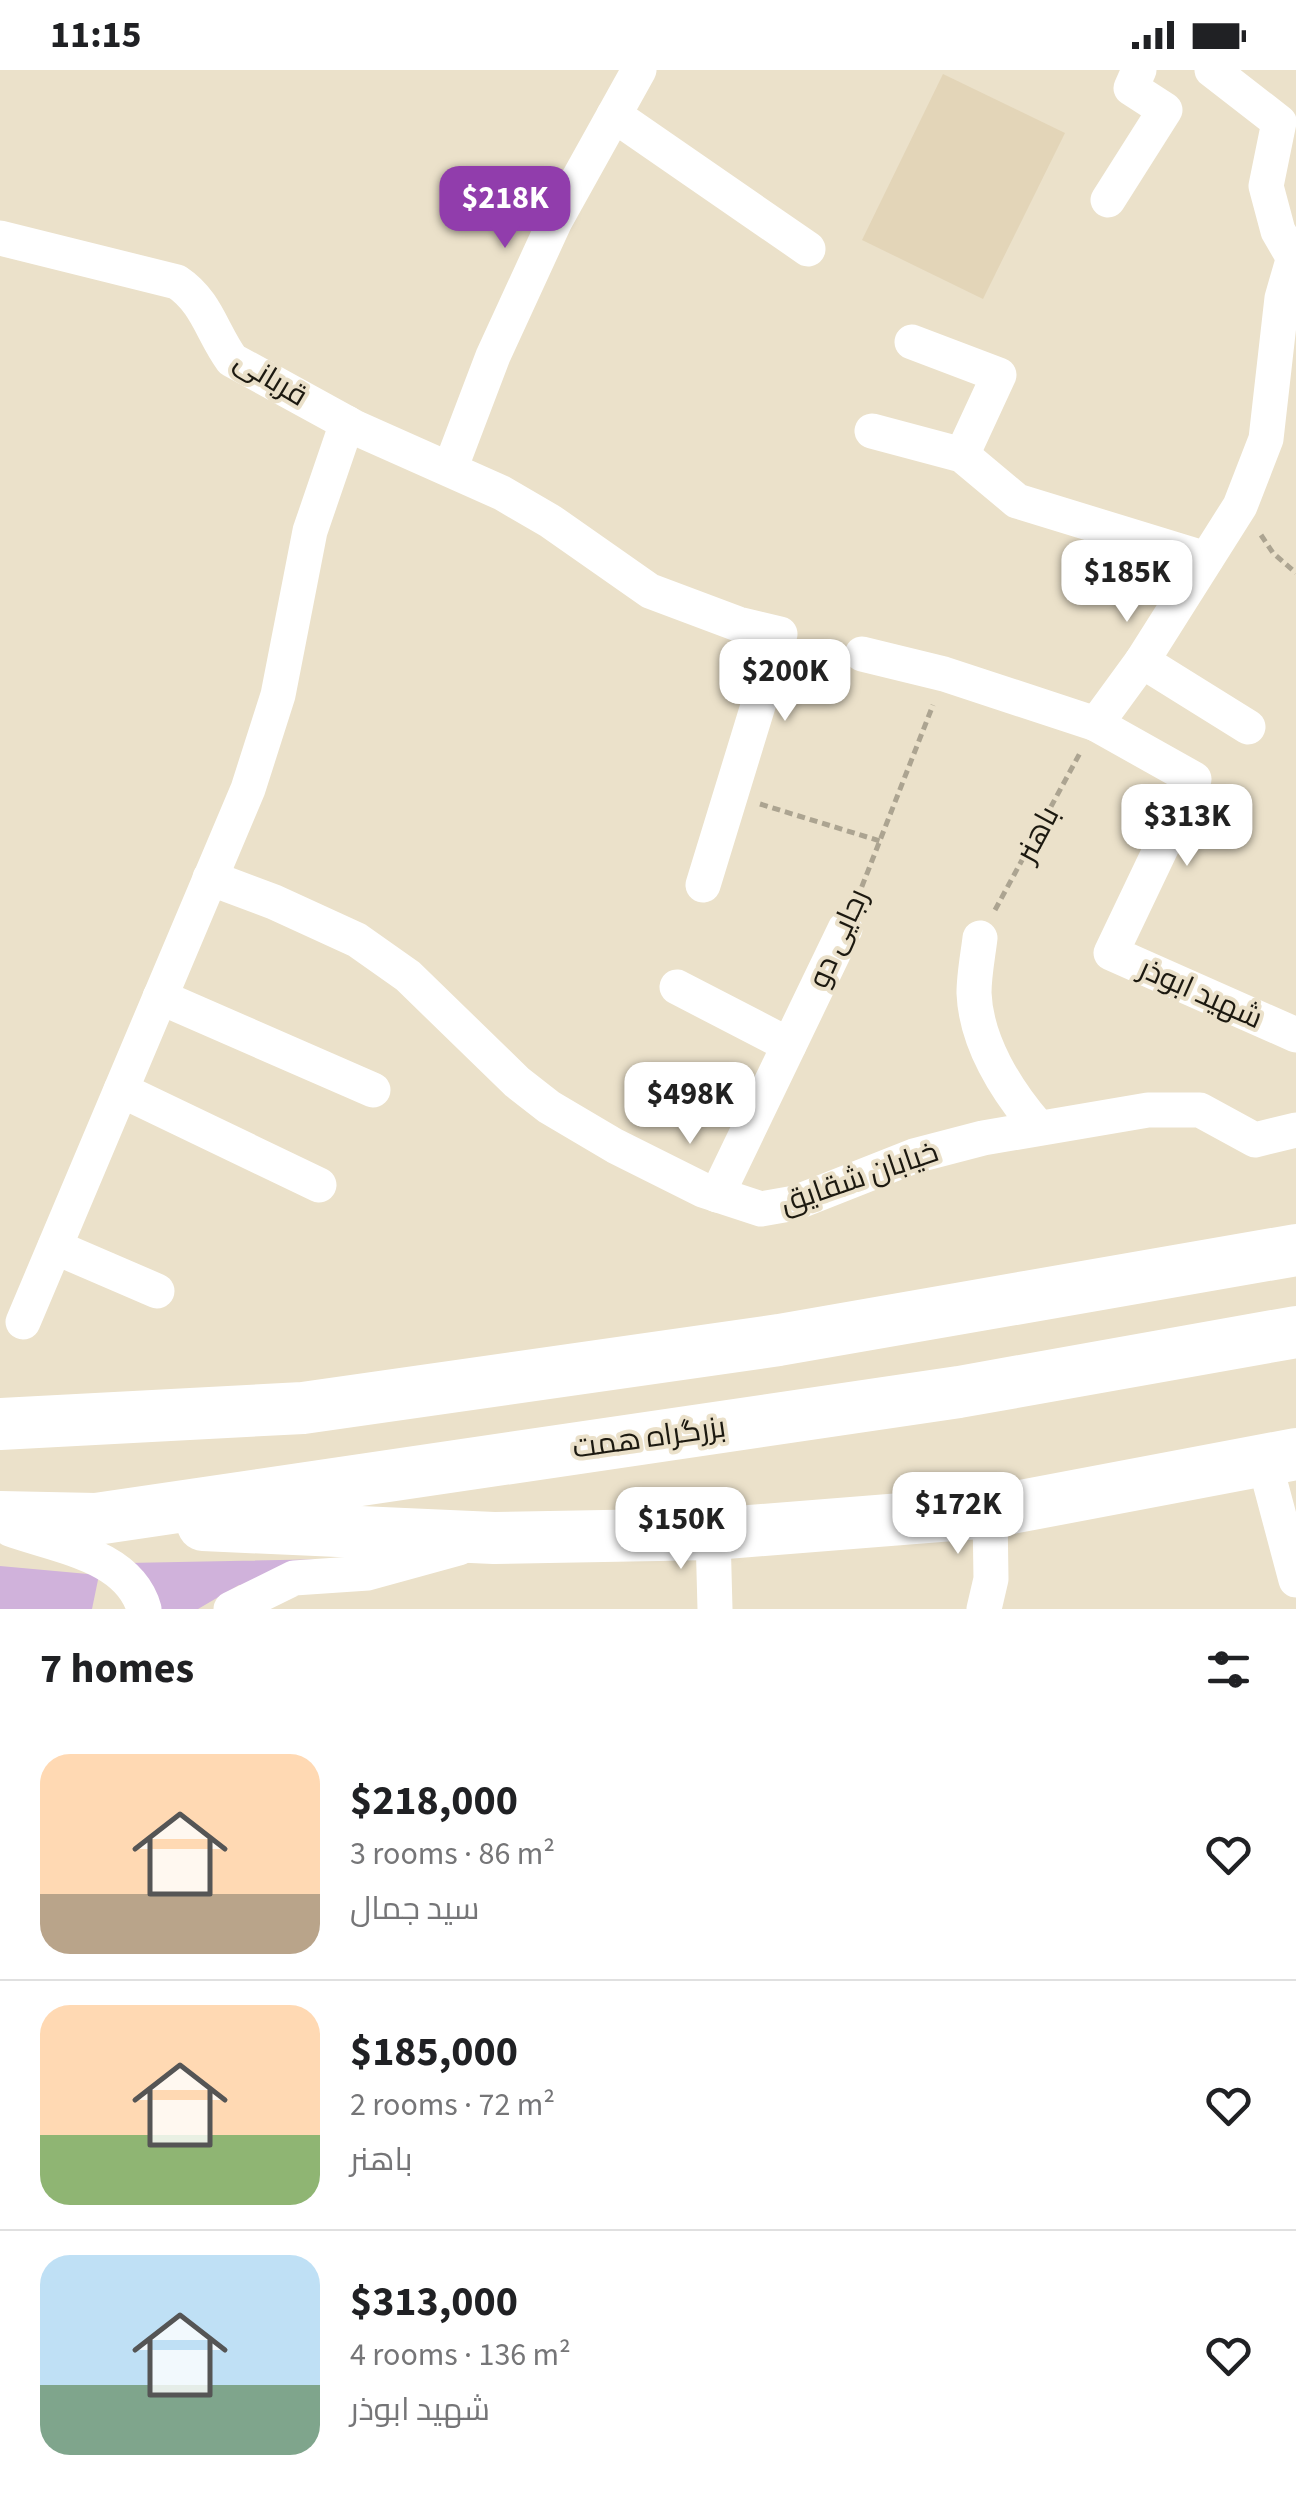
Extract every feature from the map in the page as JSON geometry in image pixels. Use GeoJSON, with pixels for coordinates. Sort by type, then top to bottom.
{"type":"FeatureCollection","features":[{"type":"Feature","properties":{"kind":"highway"},"geometry":{"type":"LineString","coordinates":[[0,1424],[303,1408],[779,1340],[1296,1250]]}},
{"type":"Feature","properties":{"kind":"highway","name":"بزرگراه همت"},"geometry":{"type":"LineString","coordinates":[[0,1517],[96,1520],[959,1392],[1296,1332]]}},
{"type":"Feature","properties":{"kind":"highway"},"geometry":{"type":"LineString","coordinates":[[96,1520],[494,1538],[713,1534],[990,1512],[1280,1457]]}},
{"type":"Feature","properties":{"kind":"street"},"geometry":{"type":"LineString","coordinates":[[450,469],[493,356],[547,238],[639,70]]}},
{"type":"Feature","properties":{"kind":"street"},"geometry":{"type":"LineString","coordinates":[[1108,200],[1165,110],[1132,88],[1139,70]]}},
{"type":"Feature","properties":{"kind":"street"},"geometry":{"type":"LineString","coordinates":[[862,654],[944,674],[1096,724],[1142,661],[1240,506],[1266,439],[1280,316],[1294,261],[1278,231],[1266,186],[1288,110],[1212,70]]}},
{"type":"Feature","properties":{"kind":"street"},"geometry":{"type":"LineString","coordinates":[[614,116],[808,249]]}},
{"type":"Feature","properties":{"kind":"street","name":"قربانی"},"geometry":{"type":"LineString","coordinates":[[0,238],[177,282],[203,306],[232,360],[346,422],[550,520],[650,592],[738,624],[780,634],[728,795]]}},
{"type":"Feature","properties":{"kind":"street"},"geometry":{"type":"LineString","coordinates":[[912,342],[999,375],[962,455]]}},
{"type":"Feature","properties":{"kind":"street"},"geometry":{"type":"LineString","coordinates":[[23,1322],[248,789],[278,695],[310,531],[346,422]]}},
{"type":"Feature","properties":{"kind":"street"},"geometry":{"type":"LineString","coordinates":[[872,431],[962,455],[1017,501],[1206,559]]}},
{"type":"Feature","properties":{"kind":"street"},"geometry":{"type":"LineString","coordinates":[[1142,661],[1248,726]]}},
{"type":"Feature","properties":{"kind":"street","name":"شهید ابوذر"},"geometry":{"type":"LineString","coordinates":[[1096,724],[1194,778],[1110,953],[1296,1035]]}},
{"type":"Feature","properties":{"kind":"street"},"geometry":{"type":"LineString","coordinates":[[702,884],[728,795]]}},
{"type":"Feature","properties":{"kind":"street","name":"خیابان شقایق"},"geometry":{"type":"LineString","coordinates":[[210,878],[357,940],[408,976],[517,1082],[549,1107],[614,1146],[717,1196],[761,1209],[795,1203],[914,1156],[1037,1126],[1148,1110],[1200,1110],[1255,1140],[1296,1130]]}},
{"type":"Feature","properties":{"kind":"street","name":"رجایی دو"},"geometry":{"type":"LineString","coordinates":[[717,1196],[844,928]]}},
{"type":"Feature","properties":{"kind":"street"},"geometry":{"type":"LineString","coordinates":[[980,938],[974,994],[988,1051],[1018,1104],[1037,1126]]}},
{"type":"Feature","properties":{"kind":"street"},"geometry":{"type":"LineString","coordinates":[[677,987],[789,1045]]}},
{"type":"Feature","properties":{"kind":"street"},"geometry":{"type":"LineString","coordinates":[[160,997],[373,1090]]}},
{"type":"Feature","properties":{"kind":"street"},"geometry":{"type":"LineString","coordinates":[[121,1090],[319,1185]]}},
{"type":"Feature","properties":{"kind":"street"},"geometry":{"type":"LineString","coordinates":[[55,1247],[157,1291]]}},
{"type":"Feature","properties":{"kind":"street"},"geometry":{"type":"LineString","coordinates":[[1280,1457],[1296,1580]]}},
{"type":"Feature","properties":{"kind":"street"},"geometry":{"type":"LineString","coordinates":[[984,1609],[991,1579],[990,1512]]}},
{"type":"Feature","properties":{"kind":"street"},"geometry":{"type":"LineString","coordinates":[[0,1526],[113,1564],[136,1588],[144,1609]]}},
{"type":"Feature","properties":{"kind":"street"},"geometry":{"type":"LineString","coordinates":[[713,1534],[714,1609]]}},
{"type":"Feature","properties":{"kind":"street"},"geometry":{"type":"LineString","coordinates":[[231,1609],[294,1578],[368,1573],[494,1538]]}},
{"type":"Feature","properties":{"kind":"path"},"geometry":{"type":"LineString","coordinates":[[1240,506],[1273,553],[1296,573]]}},
{"type":"Feature","properties":{"kind":"path","name":"رجایی دو"},"geometry":{"type":"LineString","coordinates":[[844,928],[944,674]]}},
{"type":"Feature","properties":{"kind":"path","name":"باهنر"},"geometry":{"type":"LineString","coordinates":[[980,938],[1096,724]]}},
{"type":"Feature","properties":{"kind":"path"},"geometry":{"type":"LineString","coordinates":[[728,795],[880,841]]}},
{"type":"Feature","properties":{"kind":"shaded area"},"geometry":{"type":"Polygon","coordinates":[[[943,74],[1065,133],[983,299],[862,240],[943,74]]]}},
{"type":"Feature","properties":{"kind":"shaded area"},"geometry":{"type":"Polygon","coordinates":[[[332,1559],[239,1585],[198,1609],[153,1609],[127,1563],[332,1559]]]}},
{"type":"Feature","properties":{"kind":"shaded area"},"geometry":{"type":"Polygon","coordinates":[[[0,1566],[99,1575],[92,1609],[0,1609],[0,1566]]]}}]}
